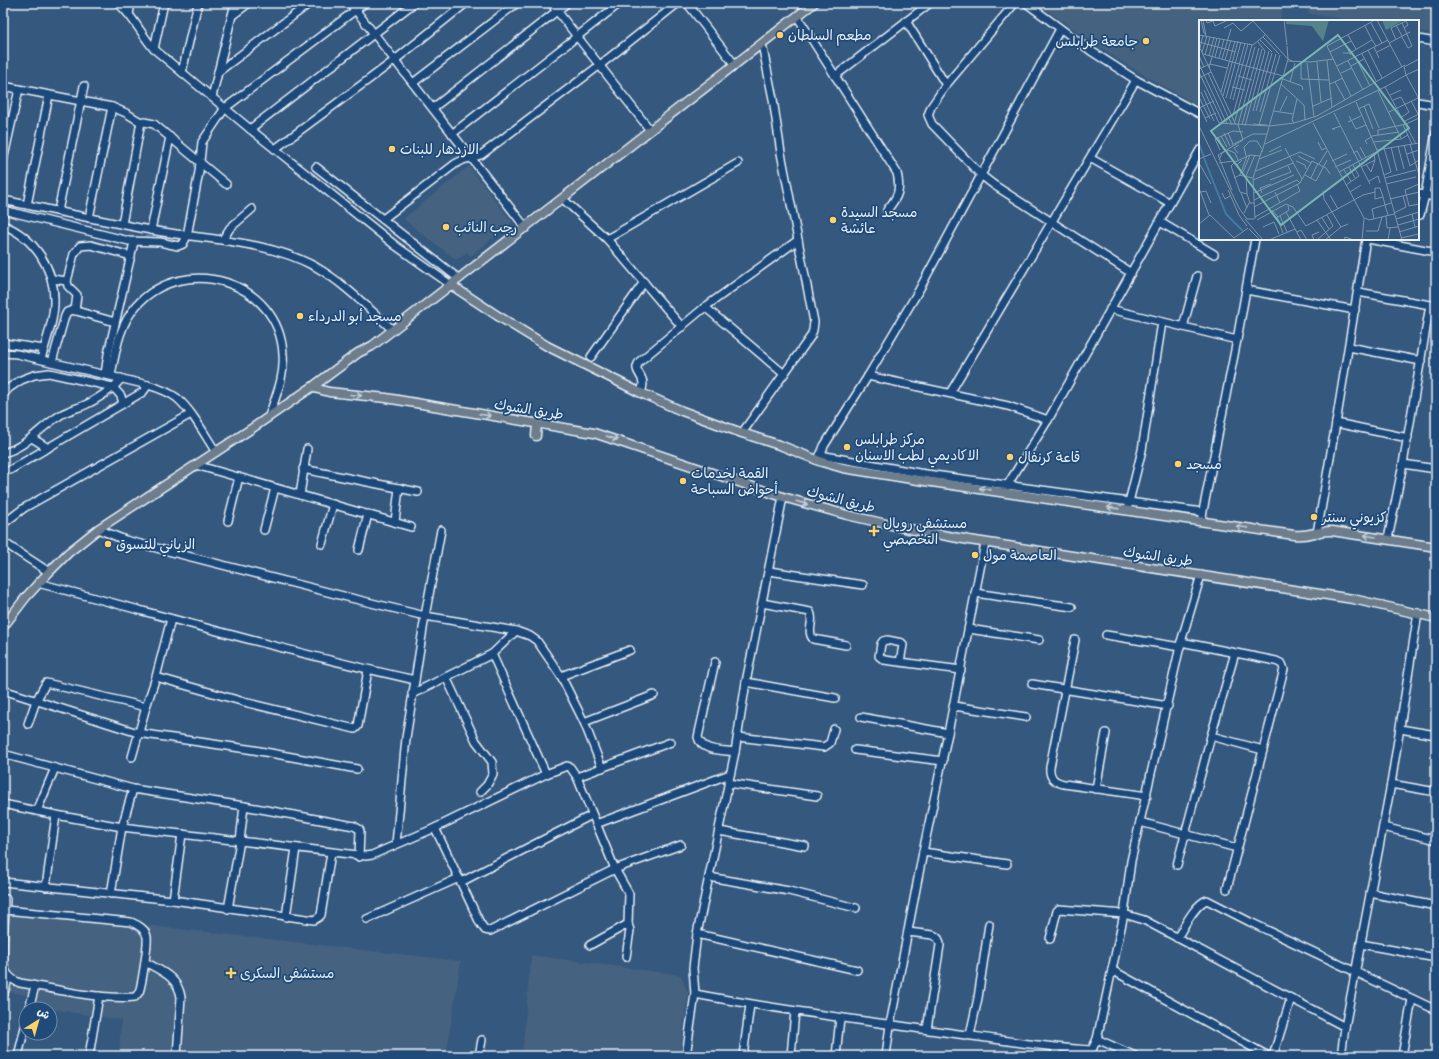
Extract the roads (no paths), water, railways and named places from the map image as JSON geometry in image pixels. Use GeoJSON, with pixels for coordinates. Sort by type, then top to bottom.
{"type":"FeatureCollection","features":[{"type":"Feature","properties":{"kind":"main road"},"geometry":{"type":"LineString","coordinates":[[254,427],[273,419],[317,387],[358,353],[372,346],[814,3]]}},
{"type":"Feature","properties":{"kind":"main road"},"geometry":{"type":"LineString","coordinates":[[451,285],[547,346],[641,393],[682,411],[742,433],[819,458],[843,468],[1005,488],[1128,506],[1201,521],[1303,536],[1332,530],[1436,546]]}},
{"type":"Feature","properties":{"kind":"main road"},"geometry":{"type":"LineString","coordinates":[[3,627],[38,583],[68,553],[98,529],[269,416],[317,387]]}},
{"type":"Feature","properties":{"kind":"main road","name":"طريق الشوك"},"geometry":{"type":"LineString","coordinates":[[317,387],[329,392],[386,398],[537,424],[583,430],[607,436],[783,497],[847,515],[934,534],[1353,599],[1436,618]]}},
{"type":"Feature","properties":{"kind":"main road"},"geometry":{"type":"LineString","coordinates":[[536,436],[537,424]]}},
{"type":"Feature","properties":{"kind":"street"},"geometry":{"type":"LineString","coordinates":[[117,3],[129,14],[142,36],[154,49],[212,98],[396,246],[451,285]]}},
{"type":"Feature","properties":{"kind":"street"},"geometry":{"type":"LineString","coordinates":[[129,14],[131,3]]}},
{"type":"Feature","properties":{"kind":"street"},"geometry":{"type":"LineString","coordinates":[[154,49],[164,3]]}},
{"type":"Feature","properties":{"kind":"street"},"geometry":{"type":"LineString","coordinates":[[182,72],[198,3]]}},
{"type":"Feature","properties":{"kind":"street"},"geometry":{"type":"LineString","coordinates":[[212,98],[235,3]]}},
{"type":"Feature","properties":{"kind":"street"},"geometry":{"type":"LineString","coordinates":[[233,15],[249,3]]}},
{"type":"Feature","properties":{"kind":"street"},"geometry":{"type":"LineString","coordinates":[[218,72],[310,3]]}},
{"type":"Feature","properties":{"kind":"street"},"geometry":{"type":"LineString","coordinates":[[350,3],[526,228]]}},
{"type":"Feature","properties":{"kind":"street"},"geometry":{"type":"LineString","coordinates":[[3,210],[134,242],[160,242],[178,246],[185,242],[200,162],[202,142],[224,108],[365,3]]}},
{"type":"Feature","properties":{"kind":"street"},"geometry":{"type":"LineString","coordinates":[[250,129],[414,3]]}},
{"type":"Feature","properties":{"kind":"street"},"geometry":{"type":"LineString","coordinates":[[275,149],[395,60],[466,3]]}},
{"type":"Feature","properties":{"kind":"street"},"geometry":{"type":"LineString","coordinates":[[413,83],[517,3]]}},
{"type":"Feature","properties":{"kind":"street"},"geometry":{"type":"LineString","coordinates":[[551,3],[650,130]]}},
{"type":"Feature","properties":{"kind":"street"},"geometry":{"type":"LineString","coordinates":[[433,108],[567,3]]}},
{"type":"Feature","properties":{"kind":"street"},"geometry":{"type":"LineString","coordinates":[[452,134],[620,3]]}},
{"type":"Feature","properties":{"kind":"street"},"geometry":{"type":"LineString","coordinates":[[383,219],[455,164],[463,160],[478,157],[600,65],[678,3]]}},
{"type":"Feature","properties":{"kind":"street"},"geometry":{"type":"LineString","coordinates":[[687,3],[735,65]]}},
{"type":"Feature","properties":{"kind":"street"},"geometry":{"type":"LineString","coordinates":[[835,76],[930,3]]}},
{"type":"Feature","properties":{"kind":"street"},"geometry":{"type":"LineString","coordinates":[[1016,3],[946,85],[931,107],[928,115],[932,124],[981,175],[1006,194],[1130,274]]}},
{"type":"Feature","properties":{"kind":"street"},"geometry":{"type":"LineString","coordinates":[[1026,3],[1091,51],[1136,80],[1199,113]]}},
{"type":"Feature","properties":{"kind":"street"},"geometry":{"type":"LineString","coordinates":[[797,16],[897,173],[900,184],[899,193],[887,210]]}},
{"type":"Feature","properties":{"kind":"street"},"geometry":{"type":"LineString","coordinates":[[906,20],[946,85]]}},
{"type":"Feature","properties":{"kind":"street"},"geometry":{"type":"LineString","coordinates":[[819,458],[824,446],[919,290],[1060,29]]}},
{"type":"Feature","properties":{"kind":"street"},"geometry":{"type":"LineString","coordinates":[[1419,40],[1436,42]]}},
{"type":"Feature","properties":{"kind":"street"},"geometry":{"type":"LineString","coordinates":[[742,433],[784,374],[814,328],[814,318],[781,153],[773,99],[762,44]]}},
{"type":"Feature","properties":{"kind":"street"},"geometry":{"type":"LineString","coordinates":[[950,393],[1136,80]]}},
{"type":"Feature","properties":{"kind":"street"},"geometry":{"type":"LineString","coordinates":[[3,86],[112,107],[141,122],[156,125],[226,184]]}},
{"type":"Feature","properties":{"kind":"street"},"geometry":{"type":"LineString","coordinates":[[58,211],[84,86]]}},
{"type":"Feature","properties":{"kind":"street"},"geometry":{"type":"LineString","coordinates":[[3,161],[19,88]]}},
{"type":"Feature","properties":{"kind":"street"},"geometry":{"type":"LineString","coordinates":[[27,205],[49,95]]}},
{"type":"Feature","properties":{"kind":"street"},"geometry":{"type":"LineString","coordinates":[[1419,102],[1436,105]]}},
{"type":"Feature","properties":{"kind":"street"},"geometry":{"type":"LineString","coordinates":[[89,218],[112,107]]}},
{"type":"Feature","properties":{"kind":"street"},"geometry":{"type":"LineString","coordinates":[[122,224],[141,122]]}},
{"type":"Feature","properties":{"kind":"street"},"geometry":{"type":"LineString","coordinates":[[1420,215],[1422,195],[1436,132]]}},
{"type":"Feature","properties":{"kind":"street"},"geometry":{"type":"LineString","coordinates":[[151,230],[170,137]]}},
{"type":"Feature","properties":{"kind":"street"},"geometry":{"type":"LineString","coordinates":[[1005,488],[1048,420],[1199,152]]}},
{"type":"Feature","properties":{"kind":"street"},"geometry":{"type":"LineString","coordinates":[[1090,158],[1170,203]]}},
{"type":"Feature","properties":{"kind":"street"},"geometry":{"type":"LineString","coordinates":[[607,239],[738,163]]}},
{"type":"Feature","properties":{"kind":"street"},"geometry":{"type":"LineString","coordinates":[[316,167],[459,279]]}},
{"type":"Feature","properties":{"kind":"street"},"geometry":{"type":"LineString","coordinates":[[1422,195],[1436,197]]}},
{"type":"Feature","properties":{"kind":"street"},"geometry":{"type":"LineString","coordinates":[[563,199],[607,239],[682,327]]}},
{"type":"Feature","properties":{"kind":"street"},"geometry":{"type":"LineString","coordinates":[[3,200],[151,230],[187,236],[223,239],[285,254],[315,267],[342,285],[393,330]]}},
{"type":"Feature","properties":{"kind":"street"},"geometry":{"type":"LineString","coordinates":[[223,239],[230,228],[252,209]]}},
{"type":"Feature","properties":{"kind":"street"},"geometry":{"type":"LineString","coordinates":[[1160,222],[1214,254]]}},
{"type":"Feature","properties":{"kind":"street"},"geometry":{"type":"LineString","coordinates":[[3,225],[20,234],[30,243],[43,259],[52,279],[54,303],[52,317],[41,359]]}},
{"type":"Feature","properties":{"kind":"street"},"geometry":{"type":"LineString","coordinates":[[641,393],[643,383],[637,372],[639,362],[705,307],[798,240]]}},
{"type":"Feature","properties":{"kind":"street"},"geometry":{"type":"LineString","coordinates":[[1201,521],[1237,340],[1255,240]]}},
{"type":"Feature","properties":{"kind":"street"},"geometry":{"type":"LineString","coordinates":[[1317,533],[1367,240]]}},
{"type":"Feature","properties":{"kind":"street"},"geometry":{"type":"LineString","coordinates":[[1372,240],[1436,252]]}},
{"type":"Feature","properties":{"kind":"street"},"geometry":{"type":"LineString","coordinates":[[108,375],[115,322],[134,242]]}},
{"type":"Feature","properties":{"kind":"street"},"geometry":{"type":"LineString","coordinates":[[75,311],[77,295],[68,286],[67,281],[76,251],[84,245],[91,245],[131,256]]}},
{"type":"Feature","properties":{"kind":"street"},"geometry":{"type":"LineString","coordinates":[[1183,327],[1196,276]]}},
{"type":"Feature","properties":{"kind":"street"},"geometry":{"type":"LineString","coordinates":[[108,375],[124,324],[132,312],[146,297],[164,286],[187,278],[211,279],[225,282],[251,294],[270,315],[277,327],[281,340],[283,367],[281,381],[269,416]]}},
{"type":"Feature","properties":{"kind":"street"},"geometry":{"type":"LineString","coordinates":[[52,279],[67,281]]}},
{"type":"Feature","properties":{"kind":"street"},"geometry":{"type":"LineString","coordinates":[[590,357],[644,282]]}},
{"type":"Feature","properties":{"kind":"street"},"geometry":{"type":"LineString","coordinates":[[1246,290],[1355,310]]}},
{"type":"Feature","properties":{"kind":"street"},"geometry":{"type":"LineString","coordinates":[[1358,292],[1433,305],[1420,361],[1404,464],[1388,539]]}},
{"type":"Feature","properties":{"kind":"street"},"geometry":{"type":"LineString","coordinates":[[705,307],[784,374]]}},
{"type":"Feature","properties":{"kind":"street"},"geometry":{"type":"LineString","coordinates":[[1110,309],[1237,340]]}},
{"type":"Feature","properties":{"kind":"street"},"geometry":{"type":"LineString","coordinates":[[52,362],[65,314],[69,310],[115,322]]}},
{"type":"Feature","properties":{"kind":"street"},"geometry":{"type":"LineString","coordinates":[[1162,322],[1142,450],[1128,506],[1202,512]]}},
{"type":"Feature","properties":{"kind":"street"},"geometry":{"type":"LineString","coordinates":[[3,343],[44,349]]}},
{"type":"Feature","properties":{"kind":"street"},"geometry":{"type":"LineString","coordinates":[[1349,347],[1420,361]]}},
{"type":"Feature","properties":{"kind":"street"},"geometry":{"type":"LineString","coordinates":[[3,352],[41,359],[159,388],[183,404],[216,452]]}},
{"type":"Feature","properties":{"kind":"street"},"geometry":{"type":"LineString","coordinates":[[3,395],[9,388],[27,377],[41,374],[56,374],[113,387],[121,396],[122,404]]}},
{"type":"Feature","properties":{"kind":"street"},"geometry":{"type":"LineString","coordinates":[[868,376],[1008,406],[1048,420]]}},
{"type":"Feature","properties":{"kind":"street"},"geometry":{"type":"LineString","coordinates":[[3,453],[22,446],[60,415],[91,403],[119,383],[121,378]]}},
{"type":"Feature","properties":{"kind":"street"},"geometry":{"type":"LineString","coordinates":[[10,470],[143,392],[148,385]]}},
{"type":"Feature","properties":{"kind":"street"},"geometry":{"type":"LineString","coordinates":[[3,524],[24,508],[191,414]]}},
{"type":"Feature","properties":{"kind":"street"},"geometry":{"type":"LineString","coordinates":[[1336,423],[1408,438]]}},
{"type":"Feature","properties":{"kind":"street"},"geometry":{"type":"LineString","coordinates":[[32,438],[48,448]]}},
{"type":"Feature","properties":{"kind":"street"},"geometry":{"type":"LineString","coordinates":[[300,495],[307,449]]}},
{"type":"Feature","properties":{"kind":"street"},"geometry":{"type":"LineString","coordinates":[[1404,464],[1436,470]]}},
{"type":"Feature","properties":{"kind":"street"},"geometry":{"type":"LineString","coordinates":[[196,465],[411,527]]}},
{"type":"Feature","properties":{"kind":"street"},"geometry":{"type":"LineString","coordinates":[[304,469],[418,492]]}},
{"type":"Feature","properties":{"kind":"street"},"geometry":{"type":"LineString","coordinates":[[228,520],[239,477]]}},
{"type":"Feature","properties":{"kind":"street"},"geometry":{"type":"LineString","coordinates":[[264,530],[275,488]]}},
{"type":"Feature","properties":{"kind":"street"},"geometry":{"type":"LineString","coordinates":[[395,522],[399,488]]}},
{"type":"Feature","properties":{"kind":"street"},"geometry":{"type":"LineString","coordinates":[[686,1056],[695,994],[692,968],[697,934],[738,737],[746,682],[783,497]]}},
{"type":"Feature","properties":{"kind":"street"},"geometry":{"type":"LineString","coordinates":[[322,544],[333,504]]}},
{"type":"Feature","properties":{"kind":"street"},"geometry":{"type":"LineString","coordinates":[[359,550],[368,514]]}},
{"type":"Feature","properties":{"kind":"street"},"geometry":{"type":"LineString","coordinates":[[98,529],[125,540],[343,596],[425,616],[516,631],[530,636],[537,641],[561,676],[584,722],[602,768]]}},
{"type":"Feature","properties":{"kind":"street"},"geometry":{"type":"LineString","coordinates":[[396,844],[406,738],[414,680],[442,530]]}},
{"type":"Feature","properties":{"kind":"street"},"geometry":{"type":"LineString","coordinates":[[3,542],[49,572]]}},
{"type":"Feature","properties":{"kind":"street"},"geometry":{"type":"LineString","coordinates":[[886,1056],[890,1025],[923,852],[954,706],[985,542]]}},
{"type":"Feature","properties":{"kind":"street"},"geometry":{"type":"LineString","coordinates":[[769,571],[863,585]]}},
{"type":"Feature","properties":{"kind":"street"},"geometry":{"type":"LineString","coordinates":[[695,994],[750,1005],[1091,1053],[1097,1039],[1124,914],[1130,872],[1140,822],[1181,645],[1201,575]]}},
{"type":"Feature","properties":{"kind":"street"},"geometry":{"type":"LineString","coordinates":[[38,583],[368,670],[414,680]]}},
{"type":"Feature","properties":{"kind":"street"},"geometry":{"type":"LineString","coordinates":[[975,593],[1072,607]]}},
{"type":"Feature","properties":{"kind":"street"},"geometry":{"type":"LineString","coordinates":[[762,603],[810,612],[812,617],[810,633],[813,639],[846,645]]}},
{"type":"Feature","properties":{"kind":"street"},"geometry":{"type":"LineString","coordinates":[[1341,1056],[1345,1027],[1391,784],[1418,613]]}},
{"type":"Feature","properties":{"kind":"street"},"geometry":{"type":"LineString","coordinates":[[132,757],[156,677],[171,619]]}},
{"type":"Feature","properties":{"kind":"street"},"geometry":{"type":"LineString","coordinates":[[969,629],[1040,640]]}},
{"type":"Feature","properties":{"kind":"street"},"geometry":{"type":"LineString","coordinates":[[412,694],[492,654],[516,631]]}},
{"type":"Feature","properties":{"kind":"street"},"geometry":{"type":"LineString","coordinates":[[1106,635],[1234,652],[1276,661],[1283,666],[1284,671],[1226,889]]}},
{"type":"Feature","properties":{"kind":"street"},"geometry":{"type":"LineString","coordinates":[[1075,640],[1050,767],[1051,776],[1058,783],[1147,796]]}},
{"type":"Feature","properties":{"kind":"street"},"geometry":{"type":"LineString","coordinates":[[561,676],[630,650]]}},
{"type":"Feature","properties":{"kind":"street"},"geometry":{"type":"LineString","coordinates":[[1177,865],[1234,652]]}},
{"type":"Feature","properties":{"kind":"street"},"geometry":{"type":"LineString","coordinates":[[492,654],[546,774]]}},
{"type":"Feature","properties":{"kind":"street"},"geometry":{"type":"LineString","coordinates":[[715,662],[698,737],[699,741],[705,747],[735,752]]}},
{"type":"Feature","properties":{"kind":"street"},"geometry":{"type":"LineString","coordinates":[[900,662],[961,670]]}},
{"type":"Feature","properties":{"kind":"street"},"geometry":{"type":"LineString","coordinates":[[156,677],[248,703],[355,729],[358,726],[368,670]]}},
{"type":"Feature","properties":{"kind":"street"},"geometry":{"type":"LineString","coordinates":[[446,677],[476,741],[492,762],[493,774],[487,785],[480,792]]}},
{"type":"Feature","properties":{"kind":"street"},"geometry":{"type":"LineString","coordinates":[[746,682],[835,698]]}},
{"type":"Feature","properties":{"kind":"street"},"geometry":{"type":"LineString","coordinates":[[28,724],[36,701],[46,683],[146,707]]}},
{"type":"Feature","properties":{"kind":"street"},"geometry":{"type":"LineString","coordinates":[[1032,684],[1168,706]]}},
{"type":"Feature","properties":{"kind":"street"},"geometry":{"type":"LineString","coordinates":[[3,690],[138,733],[254,750],[357,769]]}},
{"type":"Feature","properties":{"kind":"street"},"geometry":{"type":"LineString","coordinates":[[584,722],[654,695]]}},
{"type":"Feature","properties":{"kind":"street"},"geometry":{"type":"LineString","coordinates":[[954,706],[1026,717]]}},
{"type":"Feature","properties":{"kind":"street"},"geometry":{"type":"LineString","coordinates":[[861,717],[948,733]]}},
{"type":"Feature","properties":{"kind":"street"},"geometry":{"type":"LineString","coordinates":[[738,737],[824,747],[830,743],[834,729]]}},
{"type":"Feature","properties":{"kind":"street"},"geometry":{"type":"LineString","coordinates":[[1400,729],[1436,735]]}},
{"type":"Feature","properties":{"kind":"street"},"geometry":{"type":"LineString","coordinates":[[1096,789],[1106,733]]}},
{"type":"Feature","properties":{"kind":"street"},"geometry":{"type":"LineString","coordinates":[[1211,736],[1263,750]]}},
{"type":"Feature","properties":{"kind":"street"},"geometry":{"type":"LineString","coordinates":[[577,777],[671,742]]}},
{"type":"Feature","properties":{"kind":"street"},"geometry":{"type":"LineString","coordinates":[[855,750],[942,761]]}},
{"type":"Feature","properties":{"kind":"street"},"geometry":{"type":"LineString","coordinates":[[3,754],[133,789],[244,806],[357,827],[360,831],[360,857]]}},
{"type":"Feature","properties":{"kind":"street"},"geometry":{"type":"LineString","coordinates":[[3,804],[122,827],[360,857],[372,855],[434,828],[546,774],[567,766],[570,767],[577,777],[615,869],[629,894],[628,924],[630,933],[626,957]]}},
{"type":"Feature","properties":{"kind":"street"},"geometry":{"type":"LineString","coordinates":[[37,811],[55,768]]}},
{"type":"Feature","properties":{"kind":"street"},"geometry":{"type":"LineString","coordinates":[[596,824],[730,774]]}},
{"type":"Feature","properties":{"kind":"street"},"geometry":{"type":"LineString","coordinates":[[728,783],[817,796]]}},
{"type":"Feature","properties":{"kind":"street"},"geometry":{"type":"LineString","coordinates":[[1391,784],[1436,792]]}},
{"type":"Feature","properties":{"kind":"street"},"geometry":{"type":"LineString","coordinates":[[111,894],[122,827],[133,789]]}},
{"type":"Feature","properties":{"kind":"street"},"geometry":{"type":"LineString","coordinates":[[228,909],[240,841],[244,806]]}},
{"type":"Feature","properties":{"kind":"street"},"geometry":{"type":"LineString","coordinates":[[46,887],[56,815]]}},
{"type":"Feature","properties":{"kind":"street"},"geometry":{"type":"LineString","coordinates":[[367,919],[460,880],[592,815]]}},
{"type":"Feature","properties":{"kind":"street"},"geometry":{"type":"LineString","coordinates":[[1140,822],[1237,848]]}},
{"type":"Feature","properties":{"kind":"street"},"geometry":{"type":"LineString","coordinates":[[1382,827],[1436,840]]}},
{"type":"Feature","properties":{"kind":"street"},"geometry":{"type":"LineString","coordinates":[[434,828],[480,923],[485,930],[490,931],[615,869],[680,845]]}},
{"type":"Feature","properties":{"kind":"street"},"geometry":{"type":"LineString","coordinates":[[719,831],[805,846]]}},
{"type":"Feature","properties":{"kind":"street"},"geometry":{"type":"LineString","coordinates":[[173,900],[182,834]]}},
{"type":"Feature","properties":{"kind":"street"},"geometry":{"type":"LineString","coordinates":[[286,917],[296,848]]}},
{"type":"Feature","properties":{"kind":"street"},"geometry":{"type":"LineString","coordinates":[[923,852],[1006,864]]}},
{"type":"Feature","properties":{"kind":"street"},"geometry":{"type":"LineString","coordinates":[[3,882],[173,900],[314,920],[320,917],[331,853]]}},
{"type":"Feature","properties":{"kind":"street"},"geometry":{"type":"LineString","coordinates":[[709,876],[796,892],[856,908]]}},
{"type":"Feature","properties":{"kind":"street"},"geometry":{"type":"LineString","coordinates":[[1370,893],[1436,906]]}},
{"type":"Feature","properties":{"kind":"street"},"geometry":{"type":"LineString","coordinates":[[4,910],[132,922],[138,925],[144,930],[147,936],[145,962],[139,993],[135,997],[99,996],[16,982],[9,976],[4,966],[4,910],[6,899]]}},
{"type":"Feature","properties":{"kind":"street"},"geometry":{"type":"LineString","coordinates":[[1177,938],[1198,907],[1202,902],[1207,900],[1356,973],[1436,1010]]}},
{"type":"Feature","properties":{"kind":"street"},"geometry":{"type":"LineString","coordinates":[[1050,939],[1057,911],[1059,909],[1124,914],[1144,920],[1345,1027]]}},
{"type":"Feature","properties":{"kind":"street"},"geometry":{"type":"LineString","coordinates":[[590,945],[628,924]]}},
{"type":"Feature","properties":{"kind":"street"},"geometry":{"type":"LineString","coordinates":[[970,1035],[978,998],[989,924]]}},
{"type":"Feature","properties":{"kind":"street"},"geometry":{"type":"LineString","coordinates":[[908,932],[933,935],[936,936],[940,942],[927,1029]]}},
{"type":"Feature","properties":{"kind":"street"},"geometry":{"type":"LineString","coordinates":[[697,934],[857,970]]}},
{"type":"Feature","properties":{"kind":"street"},"geometry":{"type":"LineString","coordinates":[[1361,944],[1436,958]]}},
{"type":"Feature","properties":{"kind":"street"},"geometry":{"type":"LineString","coordinates":[[145,962],[173,979],[180,988],[181,997],[177,1056]]}},
{"type":"Feature","properties":{"kind":"street"},"geometry":{"type":"LineString","coordinates":[[1112,970],[1268,1056]]}},
{"type":"Feature","properties":{"kind":"street"},"geometry":{"type":"LineString","coordinates":[[3,997],[9,976]]}},
{"type":"Feature","properties":{"kind":"street"},"geometry":{"type":"LineString","coordinates":[[31,1001],[35,986]]}},
{"type":"Feature","properties":{"kind":"street"},"geometry":{"type":"LineString","coordinates":[[89,1056],[99,996]]}},
{"type":"Feature","properties":{"kind":"street"},"geometry":{"type":"LineString","coordinates":[[1273,1056],[1291,998]]}},
{"type":"Feature","properties":{"kind":"street"},"geometry":{"type":"LineString","coordinates":[[1402,1056],[1412,999]]}},
{"type":"Feature","properties":{"kind":"street"},"geometry":{"type":"LineString","coordinates":[[743,1056],[750,1005]]}},
{"type":"Feature","properties":{"kind":"street"},"geometry":{"type":"LineString","coordinates":[[791,1056],[795,1011]]}},
{"type":"Feature","properties":{"kind":"street"},"geometry":{"type":"LineString","coordinates":[[836,1056],[840,1018]]}},
{"type":"Feature","properties":{"kind":"street"},"geometry":{"type":"LineString","coordinates":[[1097,1039],[1135,1056]]}},
{"type":"Feature","properties":{"kind":"street"},"geometry":{"type":"LineString","coordinates":[[480,1056],[482,1040]]}},
{"type":"Feature","properties":{"kind":"street"},"geometry":{"type":"LineString","coordinates":[[18,1056],[22,1041]]}},
{"type":"Feature","properties":{"kind":"street"},"geometry":{"type":"LineString","coordinates":[[1054,1056],[1057,1048]]}},
{"type":"Feature","properties":{"kind":"place","name":"مطعم السلطان"},"geometry":{"type":"Point","coordinates":[780,35]}},
{"type":"Feature","properties":{"kind":"place","name":"جامعة طرابلس"},"geometry":{"type":"Point","coordinates":[1146,41]}},
{"type":"Feature","properties":{"kind":"place","name":"الازدهار للبنات"},"geometry":{"type":"Point","coordinates":[392,149]}},
{"type":"Feature","properties":{"kind":"place","name":"مسجد السيدة عائشة"},"geometry":{"type":"Point","coordinates":[833,220]}},
{"type":"Feature","properties":{"kind":"place","name":"رجب النائب"},"geometry":{"type":"Point","coordinates":[446,227]}},
{"type":"Feature","properties":{"kind":"place","name":"مسجد أبو الدرداء"},"geometry":{"type":"Point","coordinates":[300,316]}},
{"type":"Feature","properties":{"kind":"place","name":"مركز طرابلس الاكاديمي لطب الاسنان"},"geometry":{"type":"Point","coordinates":[847,447]}},
{"type":"Feature","properties":{"kind":"place","name":"قاعة كرنفال"},"geometry":{"type":"Point","coordinates":[1010,457]}},
{"type":"Feature","properties":{"kind":"place","name":"مسجد"},"geometry":{"type":"Point","coordinates":[1178,464]}},
{"type":"Feature","properties":{"kind":"place","name":"القمة لخدمات أحواض السباحة"},"geometry":{"type":"Point","coordinates":[683,481]}},
{"type":"Feature","properties":{"kind":"place","name":"كزيوني سنتر"},"geometry":{"type":"Point","coordinates":[1314,517]}},
{"type":"Feature","properties":{"kind":"place","name":"مستشفى رويال التخصصي"},"geometry":{"type":"Point","coordinates":[874,531]}},
{"type":"Feature","properties":{"kind":"place","name":"الزياني للتسوق"},"geometry":{"type":"Point","coordinates":[108,544]}},
{"type":"Feature","properties":{"kind":"place","name":"العاصمة مول"},"geometry":{"type":"Point","coordinates":[975,555]}},
{"type":"Feature","properties":{"kind":"place","name":"مستشفى السكرى"},"geometry":{"type":"Point","coordinates":[231,973]}}]}
